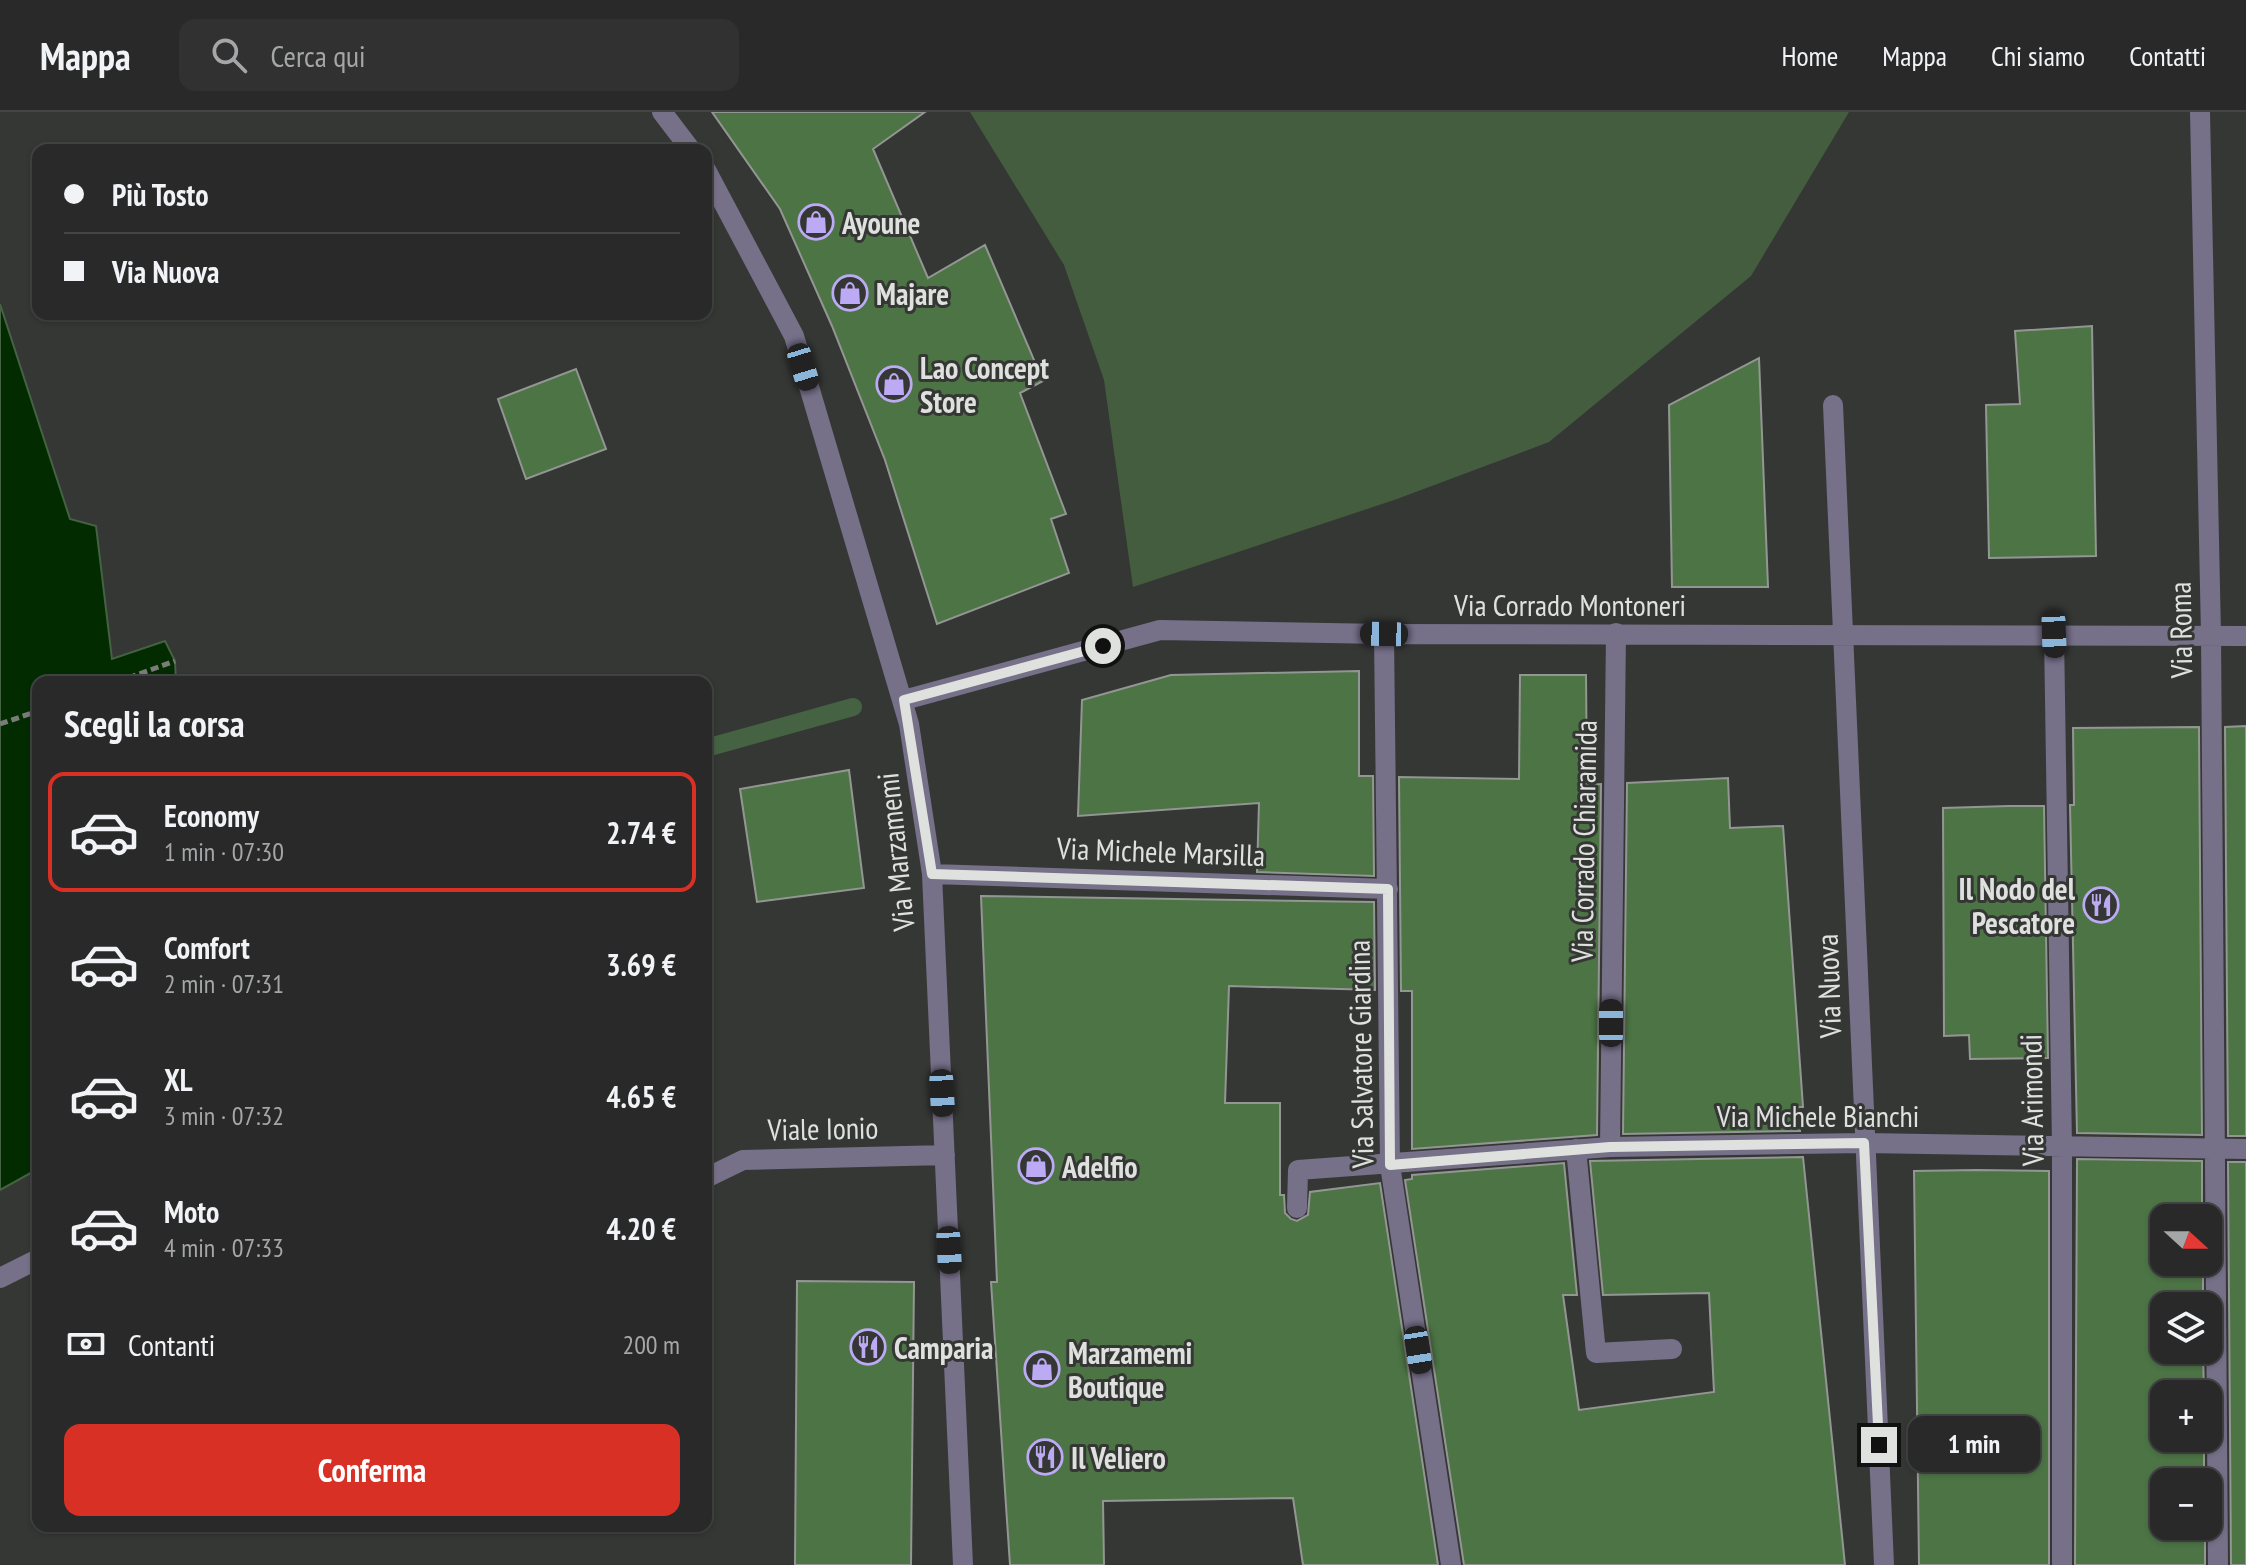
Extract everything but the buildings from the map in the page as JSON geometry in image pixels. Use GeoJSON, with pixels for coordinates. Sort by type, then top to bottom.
{"type":"FeatureCollection","features":[{"type":"Feature","properties":{"kind":"street"},"geometry":{"type":"LineString","coordinates":[[662,112],[686,144]]}},
{"type":"Feature","properties":{"kind":"street","name":"Via Roma"},"geometry":{"type":"LineString","coordinates":[[2200,112],[2211,635],[2218,1565]]}},
{"type":"Feature","properties":{"kind":"street","name":"Via Marzamemi"},"geometry":{"type":"LineString","coordinates":[[712,181],[794,336],[904,700],[932,874],[963,1565]]}},
{"type":"Feature","properties":{"kind":"street","name":"Via Nuova"},"geometry":{"type":"LineString","coordinates":[[1833,405],[1884,1565]]}},
{"type":"Feature","properties":{"kind":"street","name":"Via Corrado Montoneri"},"geometry":{"type":"LineString","coordinates":[[904,700],[1160,630],[1384,634],[2246,636]]}},
{"type":"Feature","properties":{"kind":"street","name":"Via Corrado Chiaramida"},"geometry":{"type":"LineString","coordinates":[[1610,1147],[1616,633]]}},
{"type":"Feature","properties":{"kind":"street","name":"Via Salvatore Giardina"},"geometry":{"type":"LineString","coordinates":[[1384,634],[1390,1165],[1451,1565]]}},
{"type":"Feature","properties":{"kind":"street","name":"Via Arimondi"},"geometry":{"type":"LineString","coordinates":[[2054,634],[2062,1147],[2062,1565]]}},
{"type":"Feature","properties":{"kind":"street","name":"Via Michele Marsilla"},"geometry":{"type":"LineString","coordinates":[[932,874],[1388,889]]}},
{"type":"Feature","properties":{"kind":"street","name":"Via Michele Bianchi"},"geometry":{"type":"LineString","coordinates":[[1297,1208],[1298,1170],[1576,1149],[1864,1143],[2246,1149]]}},
{"type":"Feature","properties":{"kind":"street"},"geometry":{"type":"LineString","coordinates":[[1576,1149],[1596,1353],[1672,1349]]}},
{"type":"Feature","properties":{"kind":"street","name":"Viale Ionio"},"geometry":{"type":"LineString","coordinates":[[712,1175],[743,1160],[945,1155]]}},
{"type":"Feature","properties":{"kind":"street"},"geometry":{"type":"LineString","coordinates":[[0,1278],[32,1262]]}},
{"type":"Feature","properties":{"kind":"path"},"geometry":{"type":"LineString","coordinates":[[134,676],[175,661]]}},
{"type":"Feature","properties":{"kind":"path"},"geometry":{"type":"LineString","coordinates":[[0,724],[32,713]]}},
{"type":"Feature","properties":{"kind":"shaded area"},"geometry":{"type":"Polygon","coordinates":[[[970,112],[1849,112],[1751,276],[1549,442],[1397,499],[1133,587],[1104,380],[1064,265],[970,112]]]}},
{"type":"Feature","properties":{"kind":"shaded area"},"geometry":{"type":"Polygon","coordinates":[[[0,304],[70,519],[96,526],[112,659],[165,641],[175,661],[176,676],[32,676],[32,1172],[0,1190],[0,304]]]}},
{"type":"Feature","properties":{"kind":"waterway"},"geometry":{"type":"LineString","coordinates":[[712,746],[853,707]]}},
{"type":"Feature","properties":{"kind":"place","name":"Ayoune"},"geometry":{"type":"Point","coordinates":[816,222]}},
{"type":"Feature","properties":{"kind":"place","name":"Majare"},"geometry":{"type":"Point","coordinates":[850,293]}},
{"type":"Feature","properties":{"kind":"place","name":"Lao Concept Store"},"geometry":{"type":"Point","coordinates":[894,384]}},
{"type":"Feature","properties":{"kind":"place","name":"Il Nodo del Pescatore"},"geometry":{"type":"Point","coordinates":[2101,905]}},
{"type":"Feature","properties":{"kind":"place","name":"Adelfio"},"geometry":{"type":"Point","coordinates":[1036,1166]}},
{"type":"Feature","properties":{"kind":"place","name":"Camparia"},"geometry":{"type":"Point","coordinates":[868,1347]}},
{"type":"Feature","properties":{"kind":"place","name":"Marzamemi Boutique"},"geometry":{"type":"Point","coordinates":[1042,1369]}},
{"type":"Feature","properties":{"kind":"place","name":"Il Veliero"},"geometry":{"type":"Point","coordinates":[1045,1457]}},
{"type":"Feature","properties":{"kind":"route"},"geometry":{"type":"LineString","coordinates":[[1103,646],[904,700],[932,874],[1388,889],[1390,1165],[1610,1147],[1864,1143],[1879,1445]]}}]}
